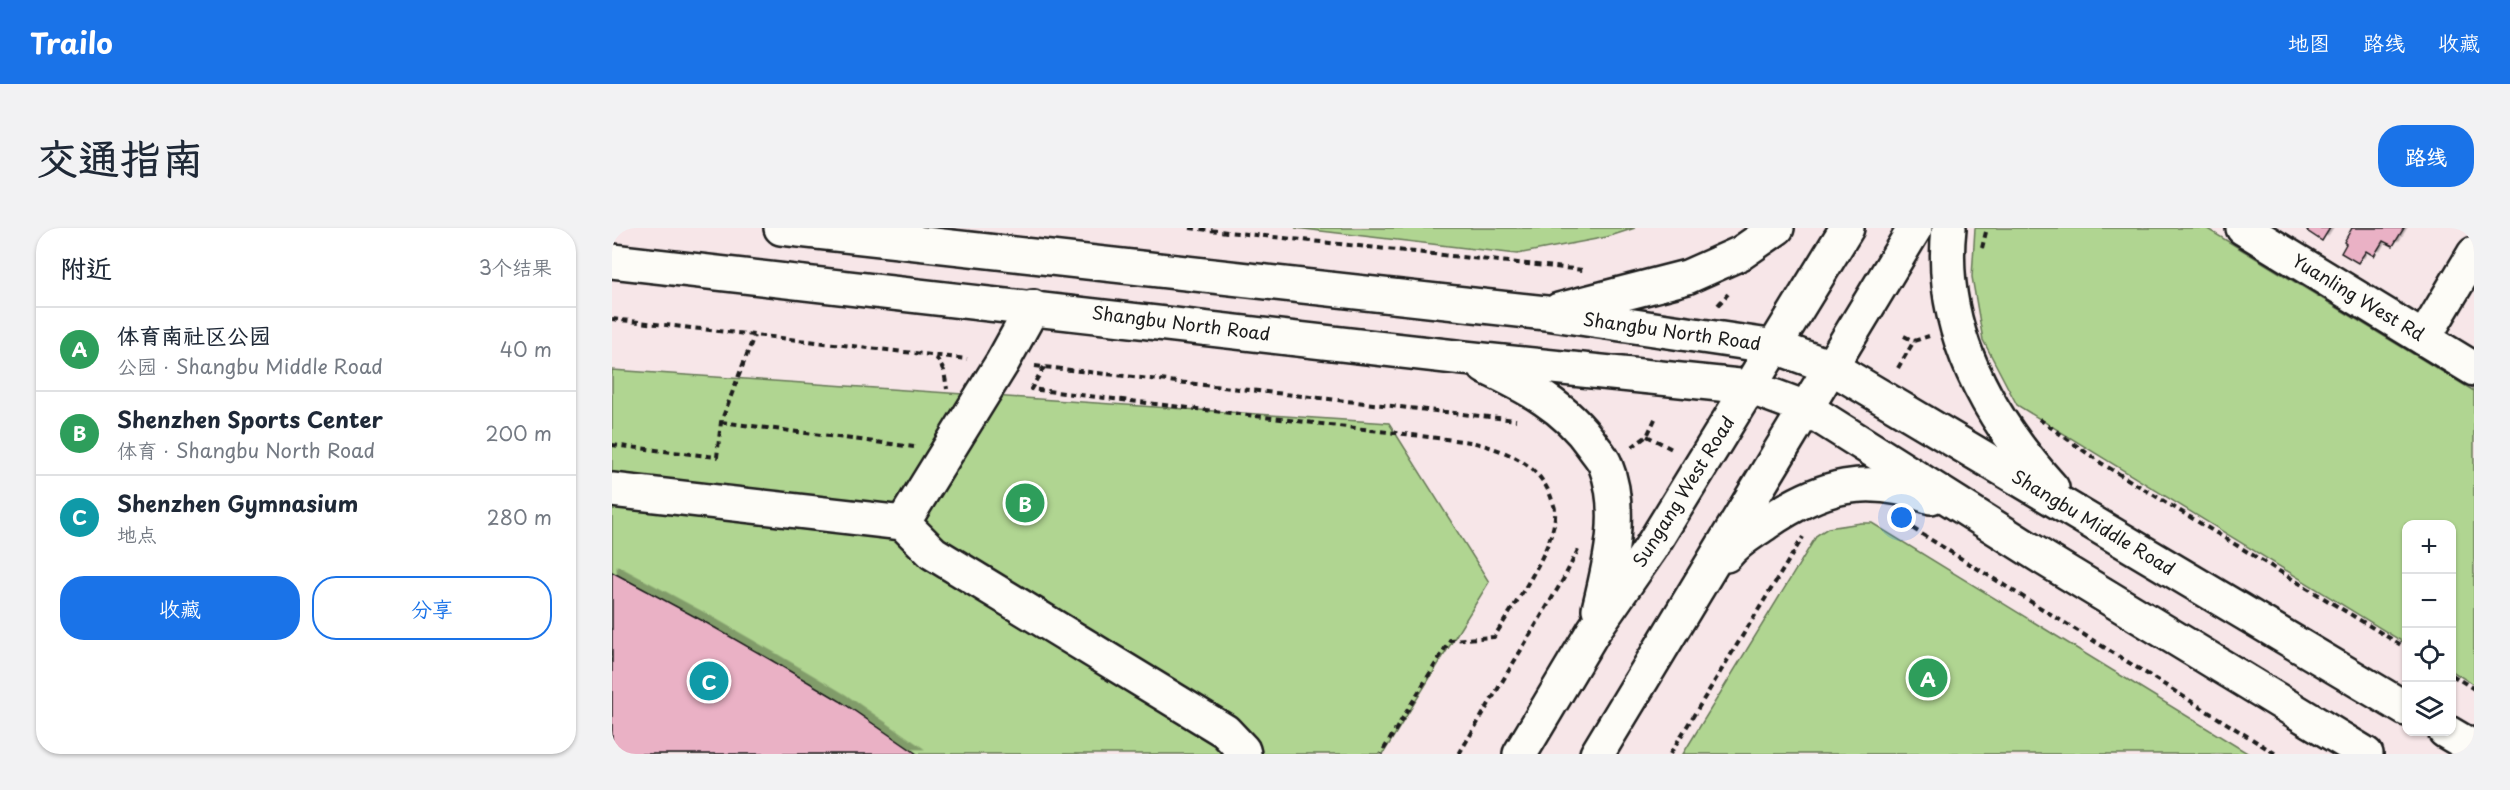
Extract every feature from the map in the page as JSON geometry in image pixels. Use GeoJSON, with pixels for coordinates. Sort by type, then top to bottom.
{"type":"FeatureCollection","features":[{"type":"Feature","properties":{"kind":"main road","name":"Shangbu North Road"},"geometry":{"type":"LineString","coordinates":[[781,228],[1546,313],[1776,347]]}},
{"type":"Feature","properties":{"kind":"main road"},"geometry":{"type":"LineString","coordinates":[[1546,313],[1687,277],[1742,253],[1777,228]]}},
{"type":"Feature","properties":{"kind":"main road","name":"Sungang West Road"},"geometry":{"type":"LineString","coordinates":[[1520,754],[1594,630],[1650,549],[1847,228]]}},
{"type":"Feature","properties":{"kind":"main road"},"geometry":{"type":"LineString","coordinates":[[1597,754],[1915,228]]}},
{"type":"Feature","properties":{"kind":"main road"},"geometry":{"type":"LineString","coordinates":[[1948,228],[1946,255],[1949,290],[1966,357],[1985,399],[2004,429],[2026,459],[2076,513]]}},
{"type":"Feature","properties":{"kind":"main road","name":"Yuanling West Rd"},"geometry":{"type":"LineString","coordinates":[[2257,232],[2474,369]]}},
{"type":"Feature","properties":{"kind":"main road"},"geometry":{"type":"LineString","coordinates":[[2424,338],[2474,254]]}},
{"type":"Feature","properties":{"kind":"main road","name":"Shangbu North Road"},"geometry":{"type":"LineString","coordinates":[[612,261],[1033,307],[1464,358],[1749,387]]}},
{"type":"Feature","properties":{"kind":"main road"},"geometry":{"type":"LineString","coordinates":[[903,523],[1002,363],[1033,307]]}},
{"type":"Feature","properties":{"kind":"main road","name":"Shangbu Middle Road"},"geometry":{"type":"LineString","coordinates":[[1776,347],[1831,367],[2402,707]]}},
{"type":"Feature","properties":{"kind":"main road"},"geometry":{"type":"LineString","coordinates":[[1464,358],[1505,376],[1557,407],[1582,431],[1605,463],[1613,497],[1613,532],[1610,565],[1594,630]]}},
{"type":"Feature","properties":{"kind":"main road"},"geometry":{"type":"LineString","coordinates":[[1749,387],[1806,408],[2045,559],[2366,754]]}},
{"type":"Feature","properties":{"kind":"main road"},"geometry":{"type":"LineString","coordinates":[[1693,595],[1734,545],[1783,511],[1828,489],[1870,483],[1897,487],[1973,513]]}},
{"type":"Feature","properties":{"kind":"main road"},"geometry":{"type":"LineString","coordinates":[[612,490],[903,523],[933,553],[1225,731],[1244,754]]}},
{"type":"Feature","properties":{"kind":"main road"},"geometry":{"type":"LineString","coordinates":[[2452,736],[2474,748]]}},
{"type":"Feature","properties":{"kind":"path"},"geometry":{"type":"LineString","coordinates":[[1190,228],[1590,271]]}},
{"type":"Feature","properties":{"kind":"path"},"geometry":{"type":"LineString","coordinates":[[612,319],[1527,421]]}},
{"type":"Feature","properties":{"kind":"path"},"geometry":{"type":"LineString","coordinates":[[612,446],[717,457],[721,422],[754,336]]}},
{"type":"Feature","properties":{"kind":"path"},"geometry":{"type":"LineString","coordinates":[[1898,368],[1914,341],[1904,336]]}},
{"type":"Feature","properties":{"kind":"path"},"geometry":{"type":"LineString","coordinates":[[936,356],[948,385],[946,395]]}},
{"type":"Feature","properties":{"kind":"path"},"geometry":{"type":"LineString","coordinates":[[1044,367],[1031,389],[1471,442],[1500,449],[1519,459],[1537,473],[1547,488],[1555,509],[1552,532],[1540,560],[1494,637],[1450,640],[1381,754]]}},
{"type":"Feature","properties":{"kind":"path"},"geometry":{"type":"LineString","coordinates":[[1628,449],[1647,436],[1656,417]]}},
{"type":"Feature","properties":{"kind":"path"},"geometry":{"type":"LineString","coordinates":[[721,422],[917,447]]}},
{"type":"Feature","properties":{"kind":"path"},"geometry":{"type":"LineString","coordinates":[[2049,428],[2101,463],[2402,646]]}},
{"type":"Feature","properties":{"kind":"path"},"geometry":{"type":"LineString","coordinates":[[1647,436],[1674,450]]}},
{"type":"Feature","properties":{"kind":"path"},"geometry":{"type":"LineString","coordinates":[[1901,521],[2276,754]]}},
{"type":"Feature","properties":{"kind":"path"},"geometry":{"type":"LineString","coordinates":[[1670,754],[1806,532]]}},
{"type":"Feature","properties":{"kind":"path"},"geometry":{"type":"LineString","coordinates":[[1459,754],[1564,578],[1581,545]]}},
{"type":"Feature","properties":{"kind":"path"},"geometry":{"type":"LineString","coordinates":[[2456,678],[2474,689]]}},
{"type":"Feature","properties":{"kind":"green space"},"geometry":{"type":"Polygon","coordinates":[[[1295,228],[1635,228],[1607,237],[1517,254],[1295,228]]]}},
{"type":"Feature","properties":{"kind":"green space"},"geometry":{"type":"Polygon","coordinates":[[[1975,228],[2206,228],[2474,391],[2474,685],[2456,674],[2456,520],[2402,520],[2402,642],[2017,405],[1983,340],[1972,277],[1975,228]]]}},
{"type":"Feature","properties":{"kind":"green space"},"geometry":{"type":"Polygon","coordinates":[[[612,370],[1389,423],[1489,582],[1383,754],[612,754],[612,370]]]}},
{"type":"Feature","properties":{"kind":"green space"},"geometry":{"type":"Polygon","coordinates":[[[1872,523],[2249,754],[1683,754],[1817,535],[1828,528],[1872,523]]]}},
{"type":"Feature","properties":{"kind":"building"},"geometry":{"type":"Polygon","coordinates":[[[2309,228],[2330,228],[2322,241],[2307,231],[2309,228]]]}},
{"type":"Feature","properties":{"kind":"building"},"geometry":{"type":"Polygon","coordinates":[[[2352,228],[2404,228],[2393,246],[2383,241],[2374,256],[2366,251],[2358,263],[2341,253],[2352,228]]]}},
{"type":"Feature","properties":{"kind":"building"},"geometry":{"type":"Polygon","coordinates":[[[612,572],[703,621],[840,701],[917,754],[612,754],[612,572]]]}},
{"type":"Feature","properties":{"kind":"place","name":"Shenzhen Sports Center"},"geometry":{"type":"Point","coordinates":[1025,503]}},
{"type":"Feature","properties":{"kind":"place","name":"体育南社区公园"},"geometry":{"type":"Point","coordinates":[1928,678]}},
{"type":"Feature","properties":{"kind":"place","name":"Shenzhen Gymnasium"},"geometry":{"type":"Point","coordinates":[709,681]}}]}
